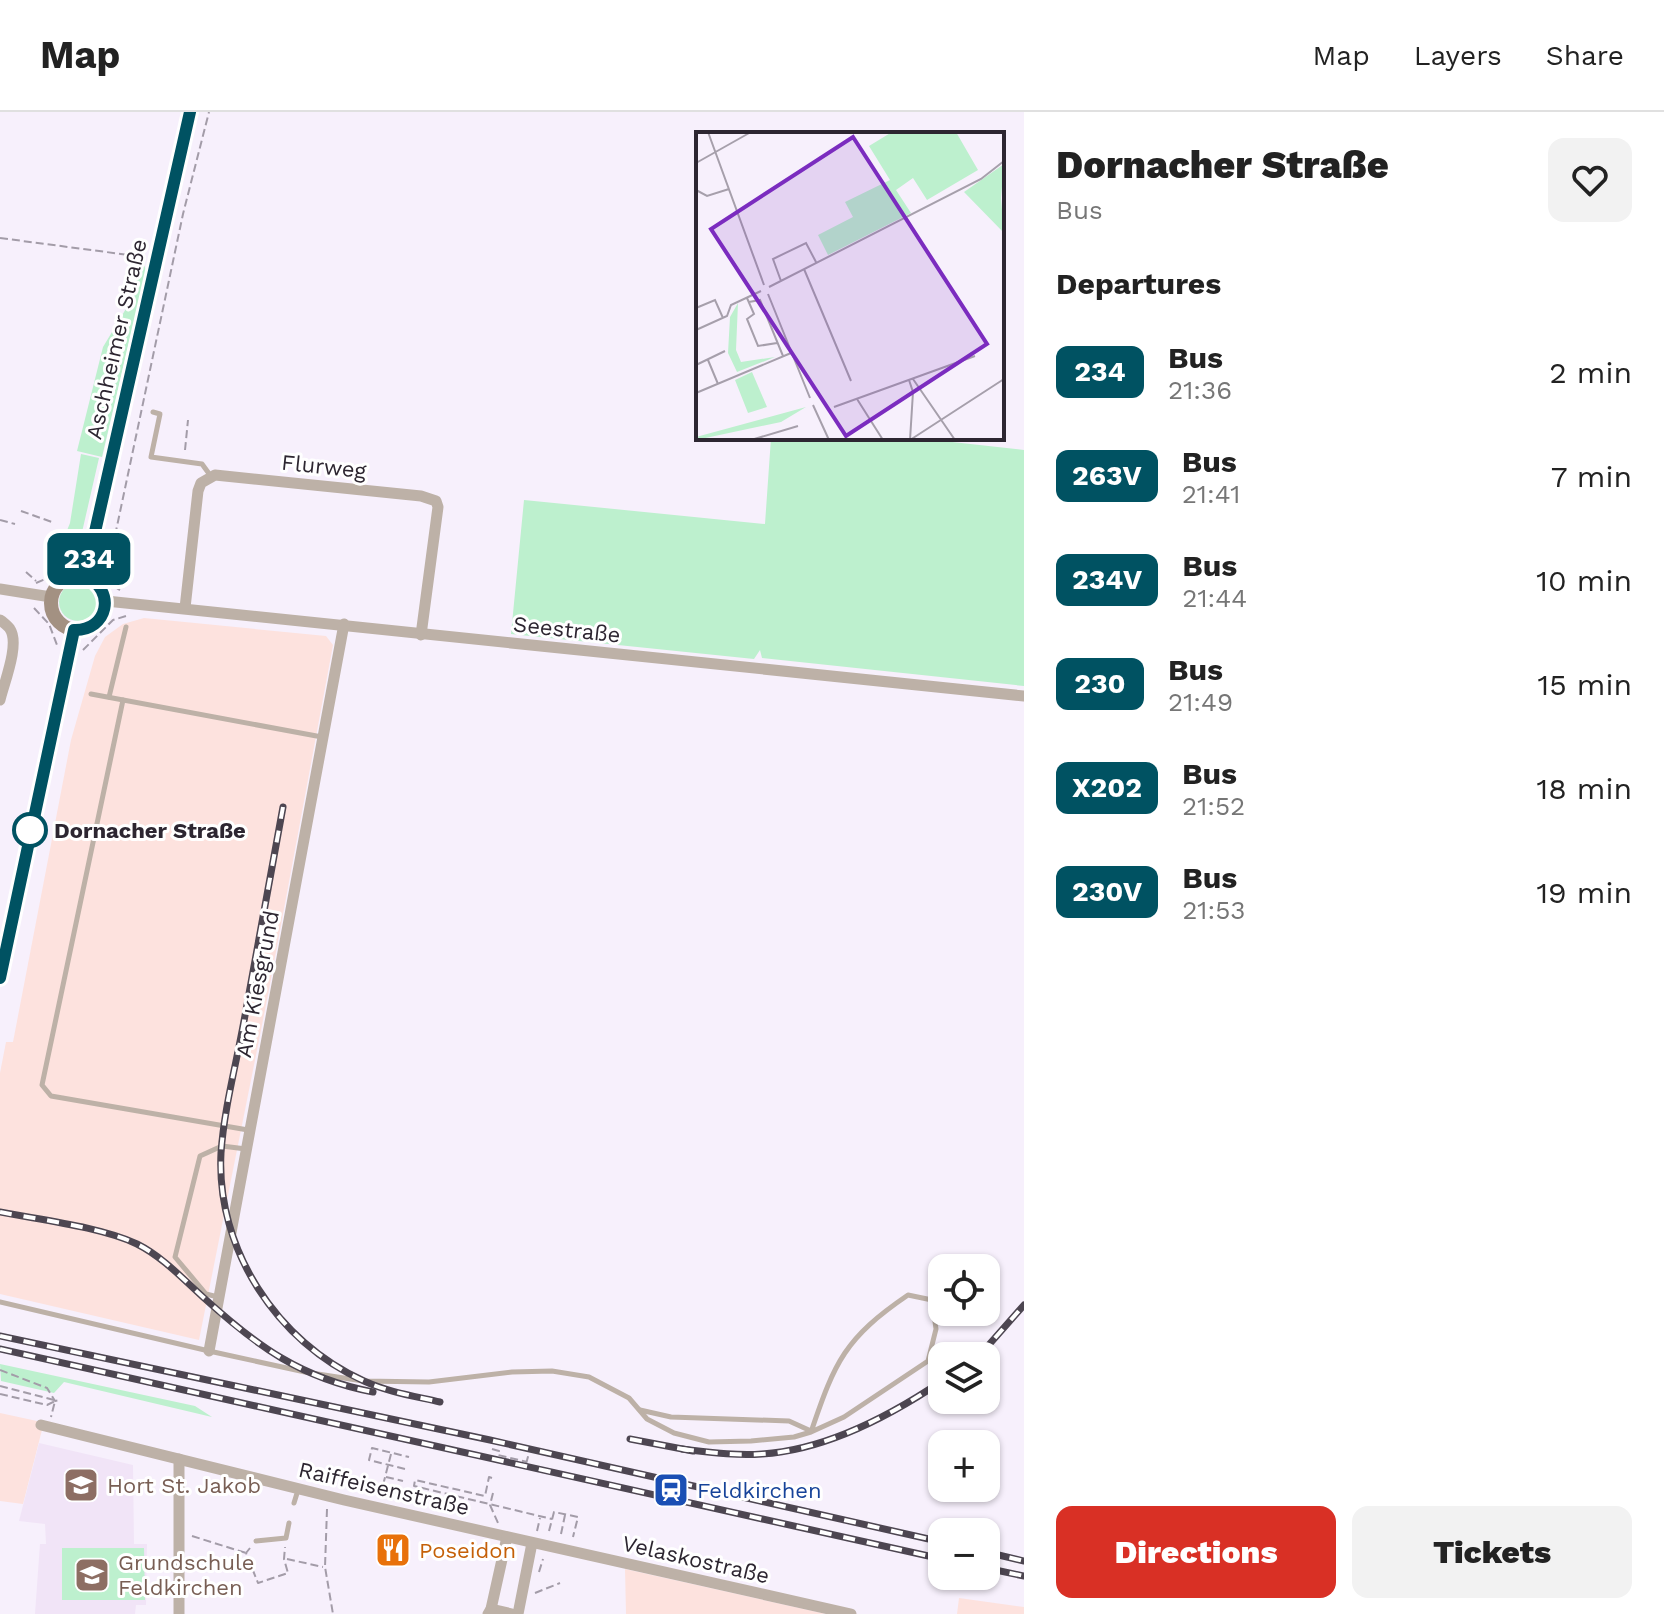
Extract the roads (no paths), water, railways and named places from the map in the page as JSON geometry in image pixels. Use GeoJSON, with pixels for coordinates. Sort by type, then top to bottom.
{"type":"FeatureCollection","features":[{"type":"Feature","properties":{"kind":"main road","name":"Aschheimer Straße"},"geometry":{"type":"LineString","coordinates":[[85,576],[190,112]]}},
{"type":"Feature","properties":{"kind":"main road"},"geometry":{"type":"LineString","coordinates":[[85,576],[100,585],[106,601],[97,624],[82,631],[74,630],[65,627],[53,615],[51,597],[54,589],[68,577],[85,576]]}},
{"type":"Feature","properties":{"kind":"main road"},"geometry":{"type":"LineString","coordinates":[[0,979],[74,630]]}},
{"type":"Feature","properties":{"kind":"street"},"geometry":{"type":"LineString","coordinates":[[185,608],[198,491],[201,483],[211,476]]}},
{"type":"Feature","properties":{"kind":"street","name":"Flurweg"},"geometry":{"type":"LineString","coordinates":[[211,476],[421,496],[436,501],[437,516],[421,635]]}},
{"type":"Feature","properties":{"kind":"street"},"geometry":{"type":"LineString","coordinates":[[0,589],[51,597]]}},
{"type":"Feature","properties":{"kind":"street","name":"Seestraße"},"geometry":{"type":"LineString","coordinates":[[106,601],[1024,696]]}},
{"type":"Feature","properties":{"kind":"street"},"geometry":{"type":"LineString","coordinates":[[0,620],[10,628],[14,639],[0,700]]}},
{"type":"Feature","properties":{"kind":"street","name":"Am Kiesgrund"},"geometry":{"type":"LineString","coordinates":[[209,1351],[344,624]]}},
{"type":"Feature","properties":{"kind":"street","name":"Raiffeisenstraße"},"geometry":{"type":"LineString","coordinates":[[45,1426],[533,1543]]}},
{"type":"Feature","properties":{"kind":"street"},"geometry":{"type":"LineString","coordinates":[[179,1459],[179,1614]]}},
{"type":"Feature","properties":{"kind":"street"},"geometry":{"type":"LineString","coordinates":[[507,1537],[489,1612],[512,1614]]}},
{"type":"Feature","properties":{"kind":"street"},"geometry":{"type":"LineString","coordinates":[[518,1614],[533,1543]]}},
{"type":"Feature","properties":{"kind":"street","name":"Velaskostraße"},"geometry":{"type":"LineString","coordinates":[[533,1543],[851,1614]]}},
{"type":"Feature","properties":{"kind":"lane"},"geometry":{"type":"LineString","coordinates":[[153,412],[160,414],[151,457],[202,464],[211,476]]}},
{"type":"Feature","properties":{"kind":"lane"},"geometry":{"type":"LineString","coordinates":[[109,697],[126,627]]}},
{"type":"Feature","properties":{"kind":"lane"},"geometry":{"type":"LineString","coordinates":[[91,694],[324,737]]}},
{"type":"Feature","properties":{"kind":"lane"},"geometry":{"type":"LineString","coordinates":[[123,700],[42,1085],[51,1096],[250,1130]]}},
{"type":"Feature","properties":{"kind":"lane"},"geometry":{"type":"LineString","coordinates":[[218,1297],[206,1294],[175,1257],[200,1156],[222,1146],[247,1149]]}},
{"type":"Feature","properties":{"kind":"lane"},"geometry":{"type":"LineString","coordinates":[[0,1302],[305,1372],[363,1381],[429,1382],[512,1372],[552,1371],[589,1377],[629,1398],[647,1419],[674,1433],[709,1442],[794,1437],[811,1432],[844,1417],[928,1361],[936,1329],[932,1300],[908,1295],[880,1314],[848,1346],[829,1380],[811,1432]]}},
{"type":"Feature","properties":{"kind":"lane"},"geometry":{"type":"LineString","coordinates":[[640,1410],[671,1417],[789,1421],[811,1432]]}},
{"type":"Feature","properties":{"kind":"lane"},"geometry":{"type":"LineString","coordinates":[[294,1503],[298,1489]]}},
{"type":"Feature","properties":{"kind":"lane"},"geometry":{"type":"LineString","coordinates":[[256,1541],[286,1538],[289,1523]]}},
{"type":"Feature","properties":{"kind":"railway"},"geometry":{"type":"LineString","coordinates":[[283,807],[227,1104],[221,1153],[222,1189],[229,1224],[241,1257],[258,1288],[279,1317],[304,1342],[333,1364],[364,1381],[440,1402]]}},
{"type":"Feature","properties":{"kind":"railway"},"geometry":{"type":"LineString","coordinates":[[0,1212],[89,1229],[137,1244],[164,1262],[262,1346],[302,1369],[373,1392]]}},
{"type":"Feature","properties":{"kind":"railway"},"geometry":{"type":"LineString","coordinates":[[991,1342],[1024,1305]]}},
{"type":"Feature","properties":{"kind":"railway"},"geometry":{"type":"LineString","coordinates":[[0,1336],[490,1440],[928,1539]]}},
{"type":"Feature","properties":{"kind":"railway"},"geometry":{"type":"LineString","coordinates":[[0,1349],[928,1556]]}},
{"type":"Feature","properties":{"kind":"railway"},"geometry":{"type":"LineString","coordinates":[[682,1449],[752,1454],[809,1446],[856,1429],[928,1390]]}},
{"type":"Feature","properties":{"kind":"railway"},"geometry":{"type":"LineString","coordinates":[[630,1439],[693,1451]]}},
{"type":"Feature","properties":{"kind":"railway"},"geometry":{"type":"LineString","coordinates":[[1000,1555],[1024,1561]]}},
{"type":"Feature","properties":{"kind":"railway"},"geometry":{"type":"LineString","coordinates":[[1000,1571],[1024,1576]]}},
{"type":"Feature","properties":{"kind":"place","name":"Dornacher Straße"},"geometry":{"type":"Point","coordinates":[30,830]}},
{"type":"Feature","properties":{"kind":"place","name":"Hort St. Jakob"},"geometry":{"type":"Point","coordinates":[81,1485]}},
{"type":"Feature","properties":{"kind":"place","name":"Feldkirchen"},"geometry":{"type":"Point","coordinates":[671,1490]}},
{"type":"Feature","properties":{"kind":"place","name":"Poseidon"},"geometry":{"type":"Point","coordinates":[393,1550]}},
{"type":"Feature","properties":{"kind":"place","name":"Grundschule Feldkirchen"},"geometry":{"type":"Point","coordinates":[92,1575]}}]}
